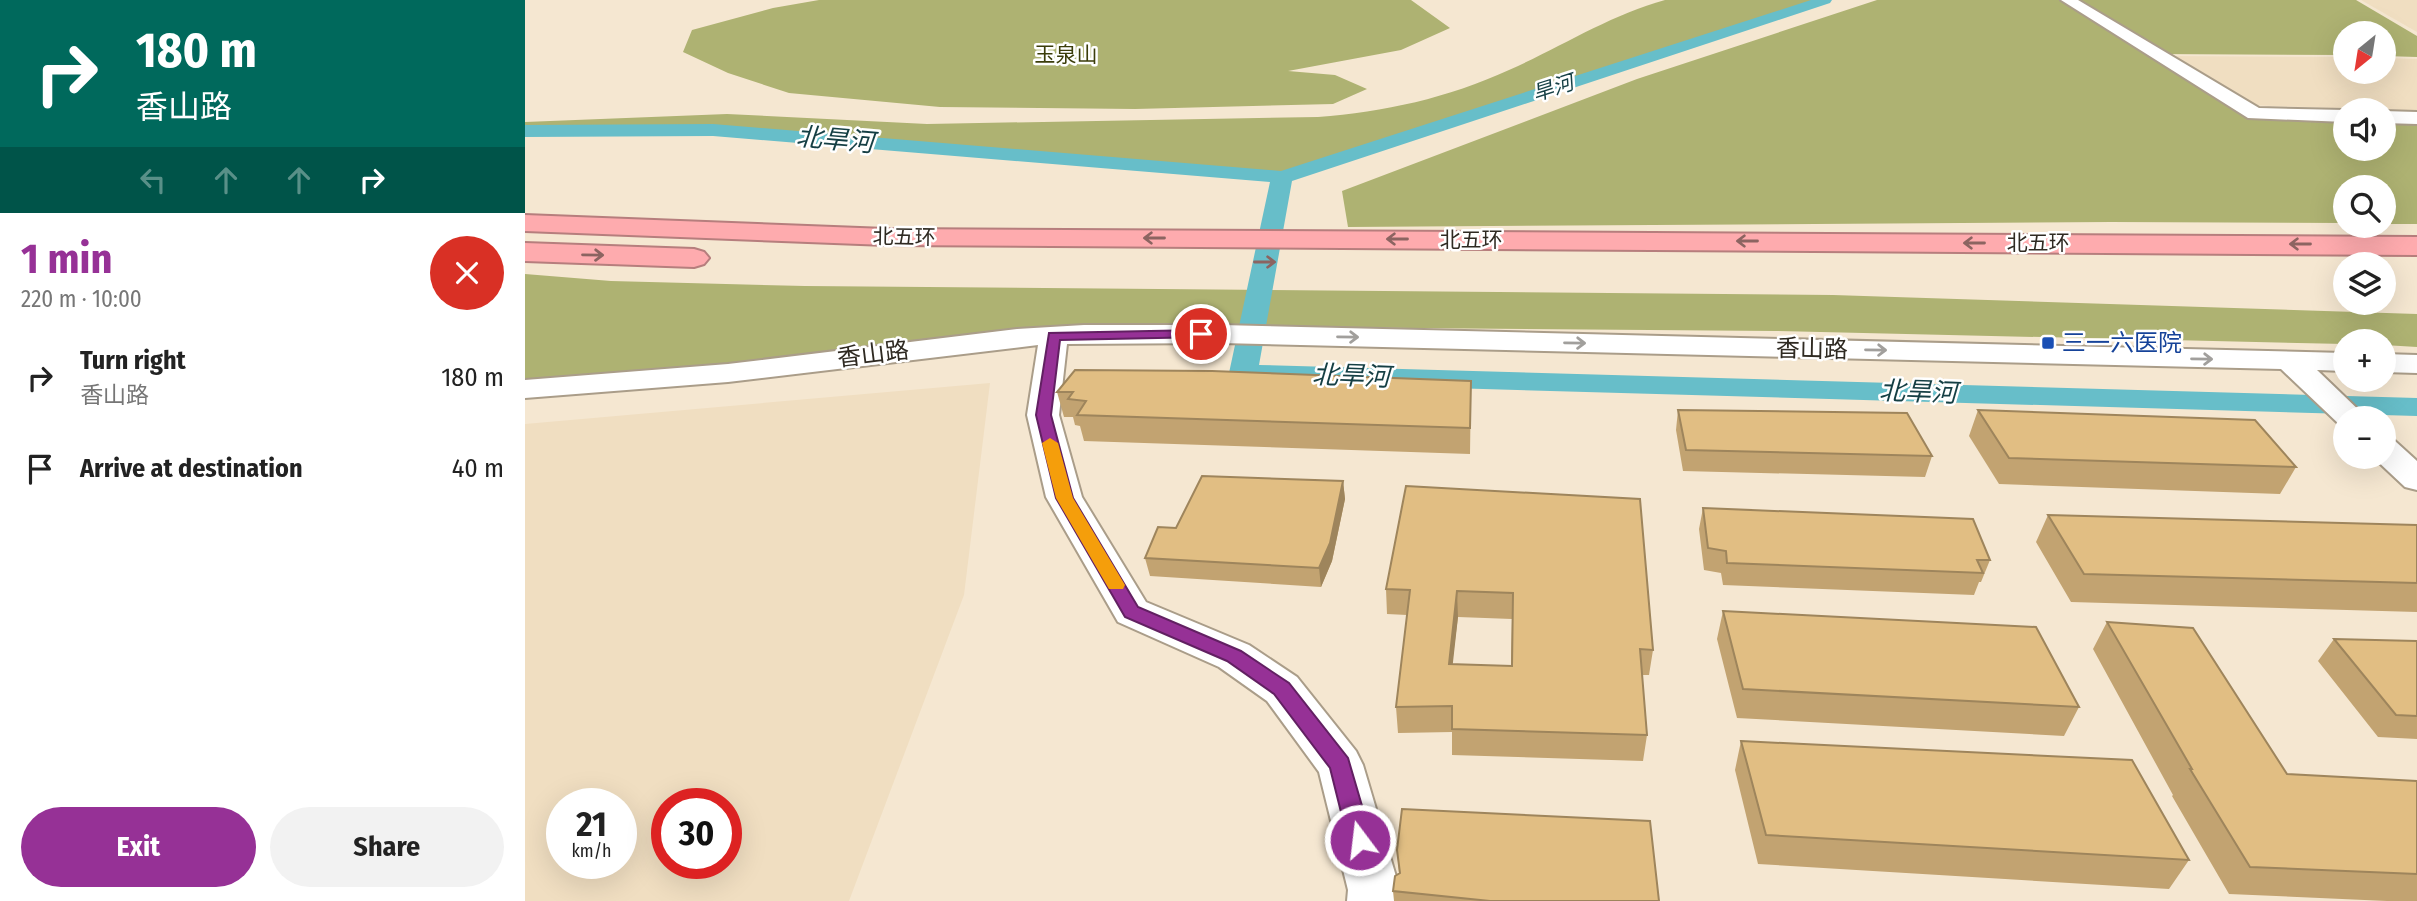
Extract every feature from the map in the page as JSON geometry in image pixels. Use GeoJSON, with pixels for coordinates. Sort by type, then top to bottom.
{"type":"FeatureCollection","features":[{"type":"Feature","properties":{"kind":"highway"},"geometry":{"type":"LineString","coordinates":[[525,206],[886,237]]}},
{"type":"Feature","properties":{"kind":"highway","name":"北五环"},"geometry":{"type":"LineString","coordinates":[[525,223],[1220,250]]}},
{"type":"Feature","properties":{"kind":"highway","name":"北五环"},"geometry":{"type":"LineString","coordinates":[[525,252],[737,259],[1220,250],[2417,246]]}},
{"type":"Feature","properties":{"kind":"highway","name":"北五环"},"geometry":{"type":"LineString","coordinates":[[1316,250],[2333,267]]}},
{"type":"Feature","properties":{"kind":"highway"},"geometry":{"type":"LineString","coordinates":[[2396,267],[2417,268]]}},
{"type":"Feature","properties":{"kind":"street"},"geometry":{"type":"LineString","coordinates":[[2068,0],[2255,114],[2333,116]]}},
{"type":"Feature","properties":{"kind":"street"},"geometry":{"type":"LineString","coordinates":[[2396,117],[2417,118]]}},
{"type":"Feature","properties":{"kind":"street","name":"香山路"},"geometry":{"type":"LineString","coordinates":[[525,390],[728,373],[935,346],[1054,336],[1280,335],[2295,367],[2333,363]]}},
{"type":"Feature","properties":{"kind":"street"},"geometry":{"type":"LineString","coordinates":[[1054,336],[1043,415],[1064,498],[1132,612],[1234,656],[1282,689],[1340,765],[1374,890],[1373,901]]}},
{"type":"Feature","properties":{"kind":"street"},"geometry":{"type":"LineString","coordinates":[[2396,363],[2417,364]]}},
{"type":"Feature","properties":{"kind":"street"},"geometry":{"type":"LineString","coordinates":[[2295,367],[2338,406]]}},
{"type":"Feature","properties":{"kind":"street"},"geometry":{"type":"LineString","coordinates":[[2396,460],[2417,479]]}},
{"type":"Feature","properties":{"kind":"shaded area"},"geometry":{"type":"Polygon","coordinates":[[[2361,0],[2417,0],[2417,32],[2361,0]]]}},
{"type":"Feature","properties":{"kind":"shaded area"},"geometry":{"type":"Polygon","coordinates":[[[2166,56],[2333,57],[2333,84],[2396,84],[2396,58],[2417,59],[2417,111],[2396,110],[2396,98],[2333,98],[2333,108],[2249,105],[2166,56]]]}},
{"type":"Feature","properties":{"kind":"shaded area"},"geometry":{"type":"Polygon","coordinates":[[[990,383],[964,595],[849,901],[525,901],[525,424],[990,383]]]}},
{"type":"Feature","properties":{"kind":"green space","name":"玉泉山"},"geometry":{"type":"Polygon","coordinates":[[[819,0],[1411,0],[1450,28],[1401,50],[1288,71],[1335,75],[1367,89],[1333,104],[1135,109],[940,107],[789,93],[728,73],[683,52],[692,30],[773,8],[819,0]]]}},
{"type":"Feature","properties":{"kind":"green space"},"geometry":{"type":"Polygon","coordinates":[[[1665,0],[1825,0],[1282,177],[713,130],[525,131],[525,122],[727,114],[927,124],[1343,115],[1415,102],[1486,80],[1625,14],[1665,0]]]}},
{"type":"Feature","properties":{"kind":"green space"},"geometry":{"type":"Polygon","coordinates":[[[1877,0],[2356,0],[2392,21],[2333,21],[2333,55],[2152,54],[2254,117],[2333,120],[2333,161],[2396,161],[2396,121],[2417,122],[2417,224],[2396,224],[2396,175],[2333,175],[2333,223],[1348,227],[1342,191],[1637,79],[1877,0]]]}},
{"type":"Feature","properties":{"kind":"green space"},"geometry":{"type":"Polygon","coordinates":[[[2396,24],[2417,36],[2417,57],[2396,56],[2396,24]]]}},
{"type":"Feature","properties":{"kind":"green space"},"geometry":{"type":"Polygon","coordinates":[[[525,274],[611,281],[805,286],[1833,295],[2333,311],[2333,315],[2417,314],[2417,347],[2396,346],[2396,329],[2333,329],[2333,344],[1775,331],[1059,325],[778,359],[525,382],[525,274]]]}},
{"type":"Feature","properties":{"kind":"building"},"geometry":{"type":"Polygon","coordinates":[[[1075,370],[1212,371],[1471,381],[1470,428],[1077,415],[1086,401],[1068,399],[1073,392],[1057,392],[1075,370]]]}},
{"type":"Feature","properties":{"kind":"building"},"geometry":{"type":"Polygon","coordinates":[[[1678,410],[1907,413],[1932,456],[1686,450],[1678,410]]]}},
{"type":"Feature","properties":{"kind":"building"},"geometry":{"type":"Polygon","coordinates":[[[1978,410],[2255,420],[2296,467],[2009,458],[1978,410]]]}},
{"type":"Feature","properties":{"kind":"building"},"geometry":{"type":"Polygon","coordinates":[[[1202,476],[1343,481],[1330,543],[1319,568],[1145,558],[1158,527],[1176,528],[1202,476]]]}},
{"type":"Feature","properties":{"kind":"building"},"geometry":{"type":"Polygon","coordinates":[[[1406,486],[1640,499],[1653,650],[1640,649],[1647,735],[1452,729],[1452,706],[1396,707],[1410,590],[1386,589],[1406,486]],[[1457,591],[1449,664],[1512,666],[1513,593],[1457,591]]]}},
{"type":"Feature","properties":{"kind":"building"},"geometry":{"type":"Polygon","coordinates":[[[1703,508],[1973,519],[1990,560],[1977,560],[1983,573],[1727,563],[1726,551],[1708,548],[1703,508]]]}},
{"type":"Feature","properties":{"kind":"building"},"geometry":{"type":"Polygon","coordinates":[[[2048,515],[2417,525],[2417,583],[2084,574],[2048,515]]]}},
{"type":"Feature","properties":{"kind":"building"},"geometry":{"type":"Polygon","coordinates":[[[1723,611],[2036,627],[2079,707],[1743,689],[1723,611]]]}},
{"type":"Feature","properties":{"kind":"building"},"geometry":{"type":"Polygon","coordinates":[[[2107,622],[2193,628],[2287,774],[2417,781],[2417,874],[2250,867],[2190,769],[2107,622]]]}},
{"type":"Feature","properties":{"kind":"building"},"geometry":{"type":"Polygon","coordinates":[[[2334,639],[2417,641],[2417,716],[2396,715],[2334,639]]]}},
{"type":"Feature","properties":{"kind":"building"},"geometry":{"type":"Polygon","coordinates":[[[1741,741],[2132,760],[2189,860],[1766,835],[1741,741]]]}},
{"type":"Feature","properties":{"kind":"building"},"geometry":{"type":"Polygon","coordinates":[[[1402,809],[1650,821],[1659,901],[1490,901],[1393,891],[1395,876],[1400,873],[1397,850],[1402,809]]]}},
{"type":"Feature","properties":{"kind":"waterway","name":"旱河"},"geometry":{"type":"LineString","coordinates":[[1282,177],[1825,0]]}},
{"type":"Feature","properties":{"kind":"waterway","name":"北旱河"},"geometry":{"type":"LineString","coordinates":[[525,131],[713,130],[1282,177]]}},
{"type":"Feature","properties":{"kind":"waterway","name":"北旱河"},"geometry":{"type":"LineString","coordinates":[[1282,177],[1243,373],[2417,407]]}},
{"type":"Feature","properties":{"kind":"slow traffic"},"geometry":{"type":"LineString","coordinates":[[1050,443],[1064,498],[1116,585]]}},
{"type":"Feature","properties":{"kind":"place","name":"三一六医院"},"geometry":{"type":"Point","coordinates":[2048,343]}},
{"type":"Feature","properties":{"kind":"route"},"geometry":{"type":"LineString","coordinates":[[1201,334],[1054,336],[1043,415],[1064,498],[1132,612],[1234,656],[1282,689],[1340,765],[1360,840]]}}]}
